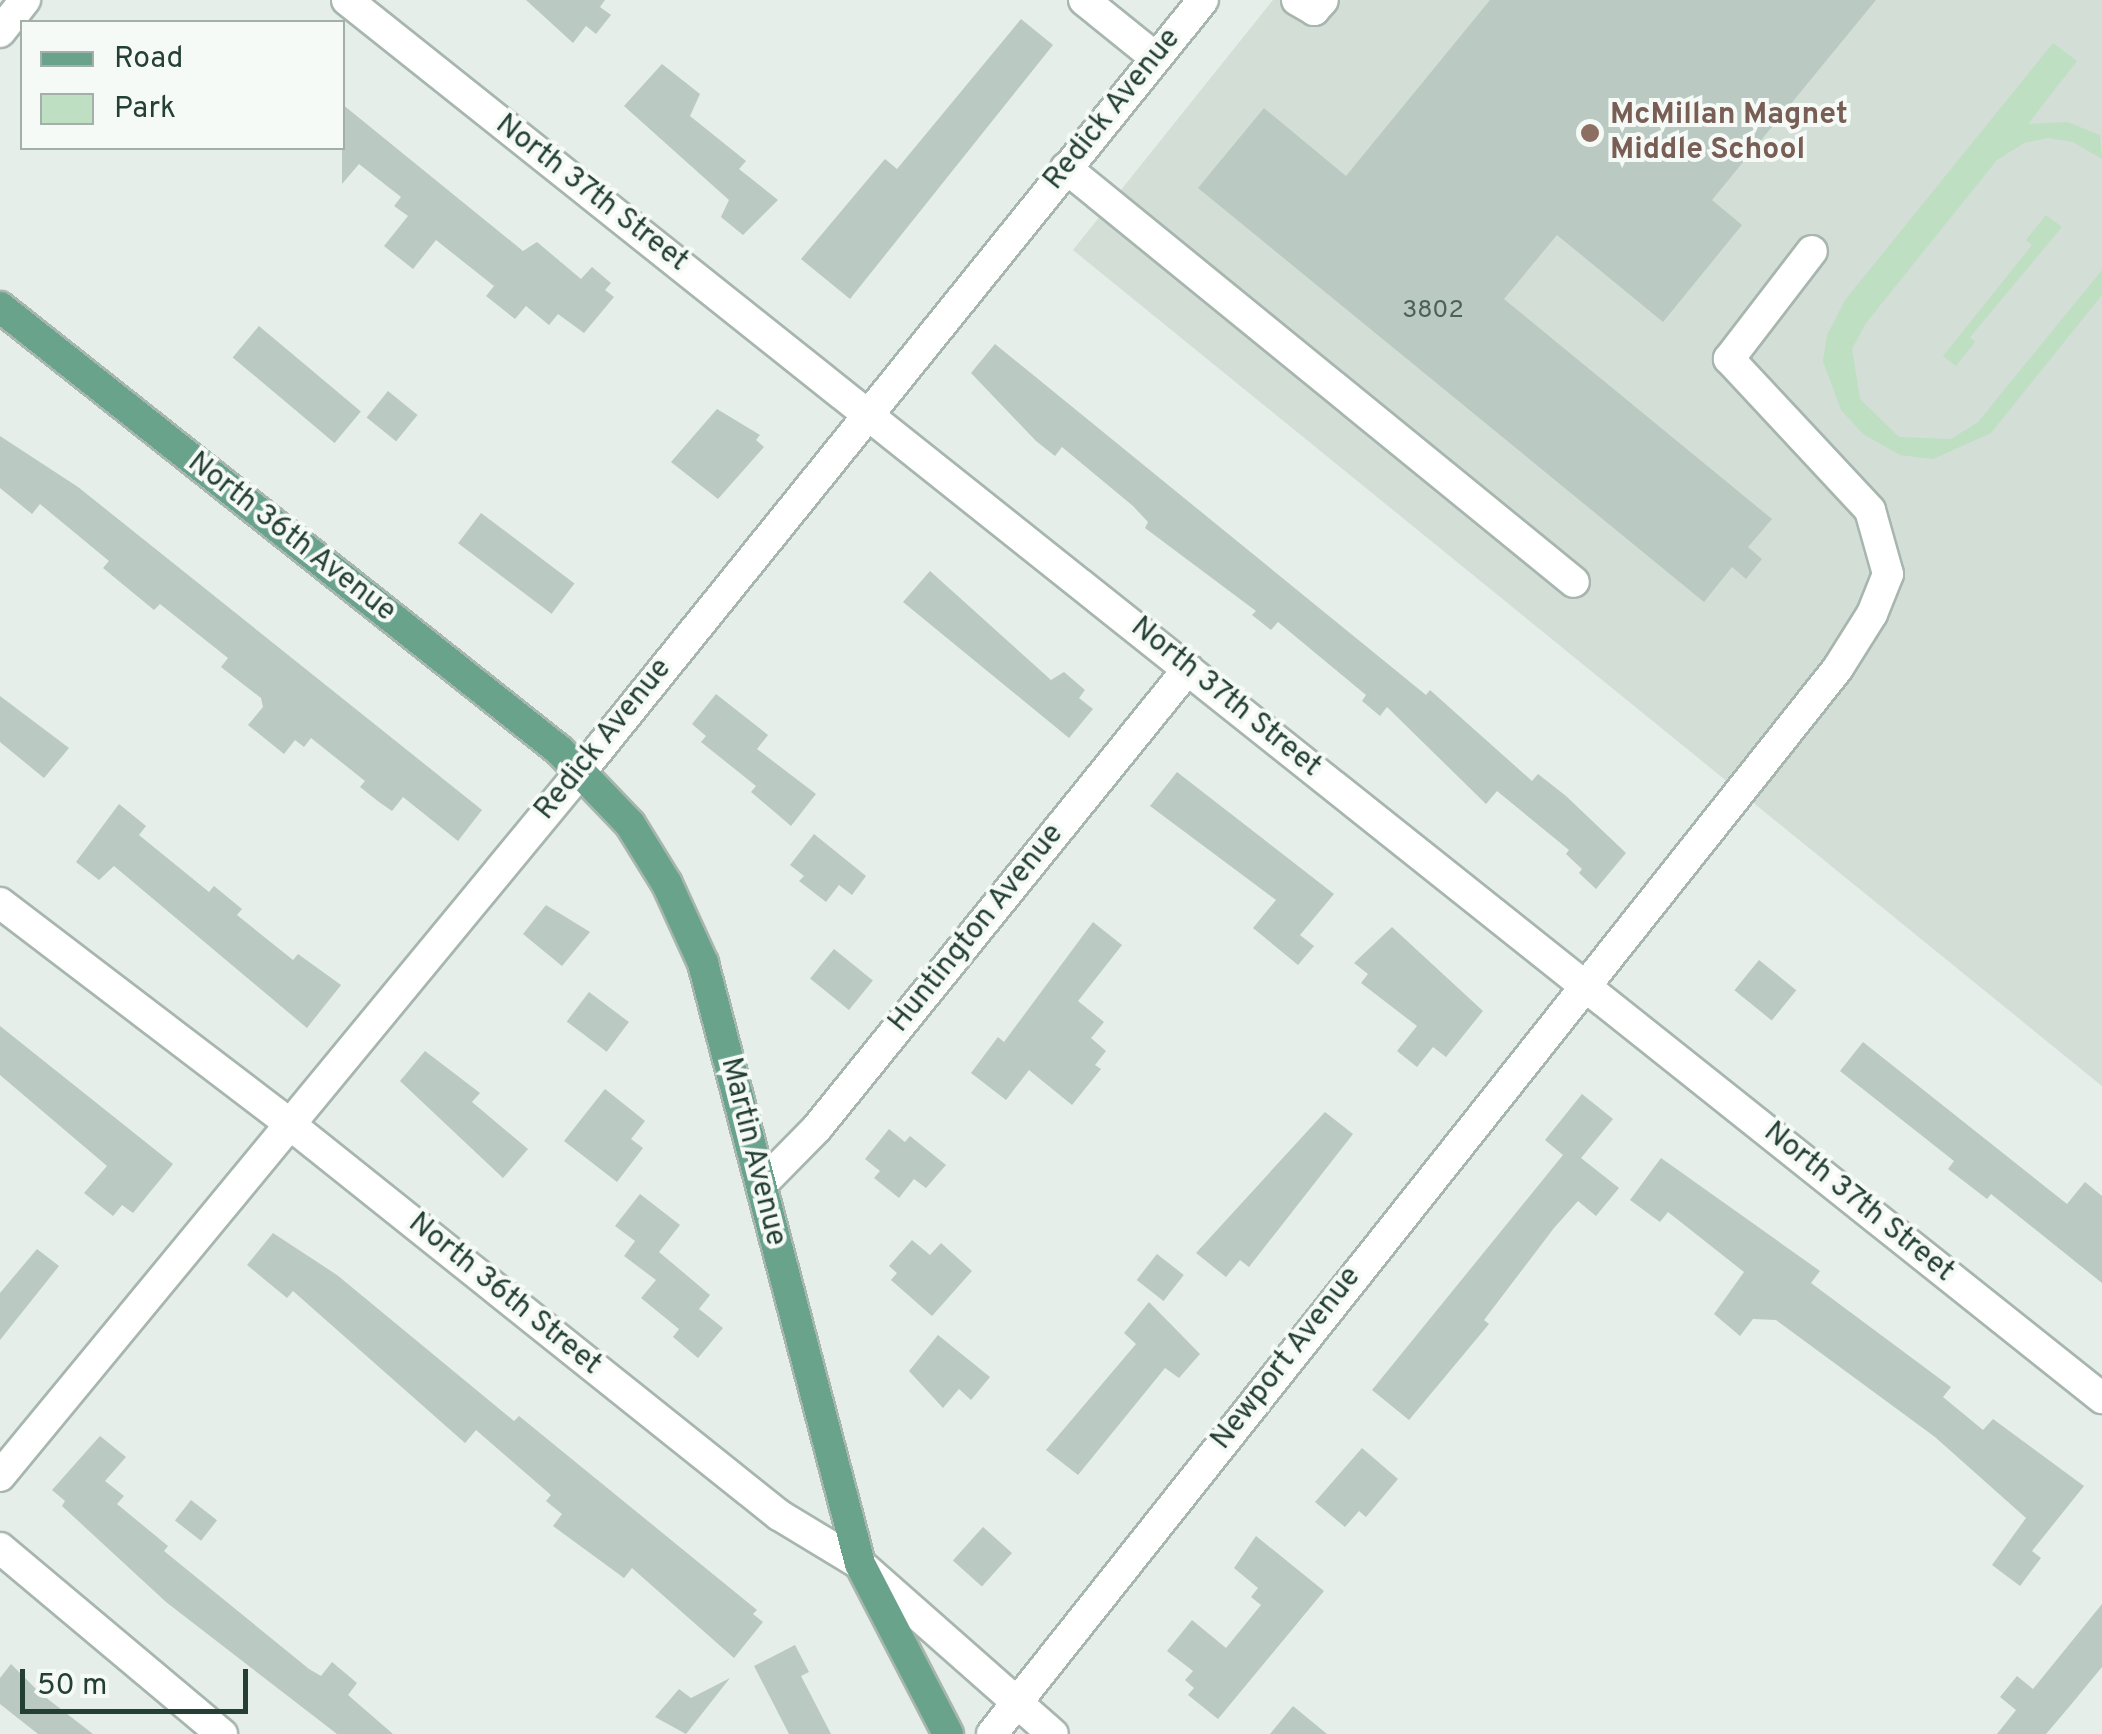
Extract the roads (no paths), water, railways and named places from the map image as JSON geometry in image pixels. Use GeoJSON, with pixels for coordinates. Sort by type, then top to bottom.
{"type":"FeatureCollection","features":[{"type":"Feature","properties":{"kind":"main road","name":"North 36th Avenue"},"geometry":{"type":"LineString","coordinates":[[0,307],[582,770]]}},
{"type":"Feature","properties":{"kind":"main road","name":"Martin Avenue"},"geometry":{"type":"LineString","coordinates":[[582,770],[630,824],[690,927],[860,1564]]}},
{"type":"Feature","properties":{"kind":"main road"},"geometry":{"type":"LineString","coordinates":[[860,1564],[948,1734]]}},
{"type":"Feature","properties":{"kind":"street"},"geometry":{"type":"LineString","coordinates":[[0,32],[25,0]]}},
{"type":"Feature","properties":{"kind":"street","name":"North 37th Street"},"geometry":{"type":"LineString","coordinates":[[347,0],[2102,1398]]}},
{"type":"Feature","properties":{"kind":"street"},"geometry":{"type":"LineString","coordinates":[[1084,0],[1156,58]]}},
{"type":"Feature","properties":{"kind":"street","name":"Redick Avenue"},"geometry":{"type":"LineString","coordinates":[[0,1476],[287,1122],[582,770],[1203,0]]}},
{"type":"Feature","properties":{"kind":"street"},"geometry":{"type":"LineString","coordinates":[[1296,0],[1314,10],[1323,0]]}},
{"type":"Feature","properties":{"kind":"street"},"geometry":{"type":"LineString","coordinates":[[1066,168],[1574,582]]}},
{"type":"Feature","properties":{"kind":"street","name":"Newport Avenue"},"geometry":{"type":"LineString","coordinates":[[992,1734],[1583,984],[1838,668],[1888,574],[1870,510],[1729,358],[1812,251]]}},
{"type":"Feature","properties":{"kind":"street","name":"Huntington Avenue"},"geometry":{"type":"LineString","coordinates":[[761,1185],[817,1128],[1188,669]]}},
{"type":"Feature","properties":{"kind":"street","name":"North 36th Street"},"geometry":{"type":"LineString","coordinates":[[0,903],[287,1122],[780,1515],[860,1564],[1054,1734]]}},
{"type":"Feature","properties":{"kind":"street"},"geometry":{"type":"LineString","coordinates":[[0,1548],[222,1734]]}},
{"type":"Feature","properties":{"kind":"place","name":"McMillan Magnet Middle School"},"geometry":{"type":"Point","coordinates":[1590,133]}}]}
